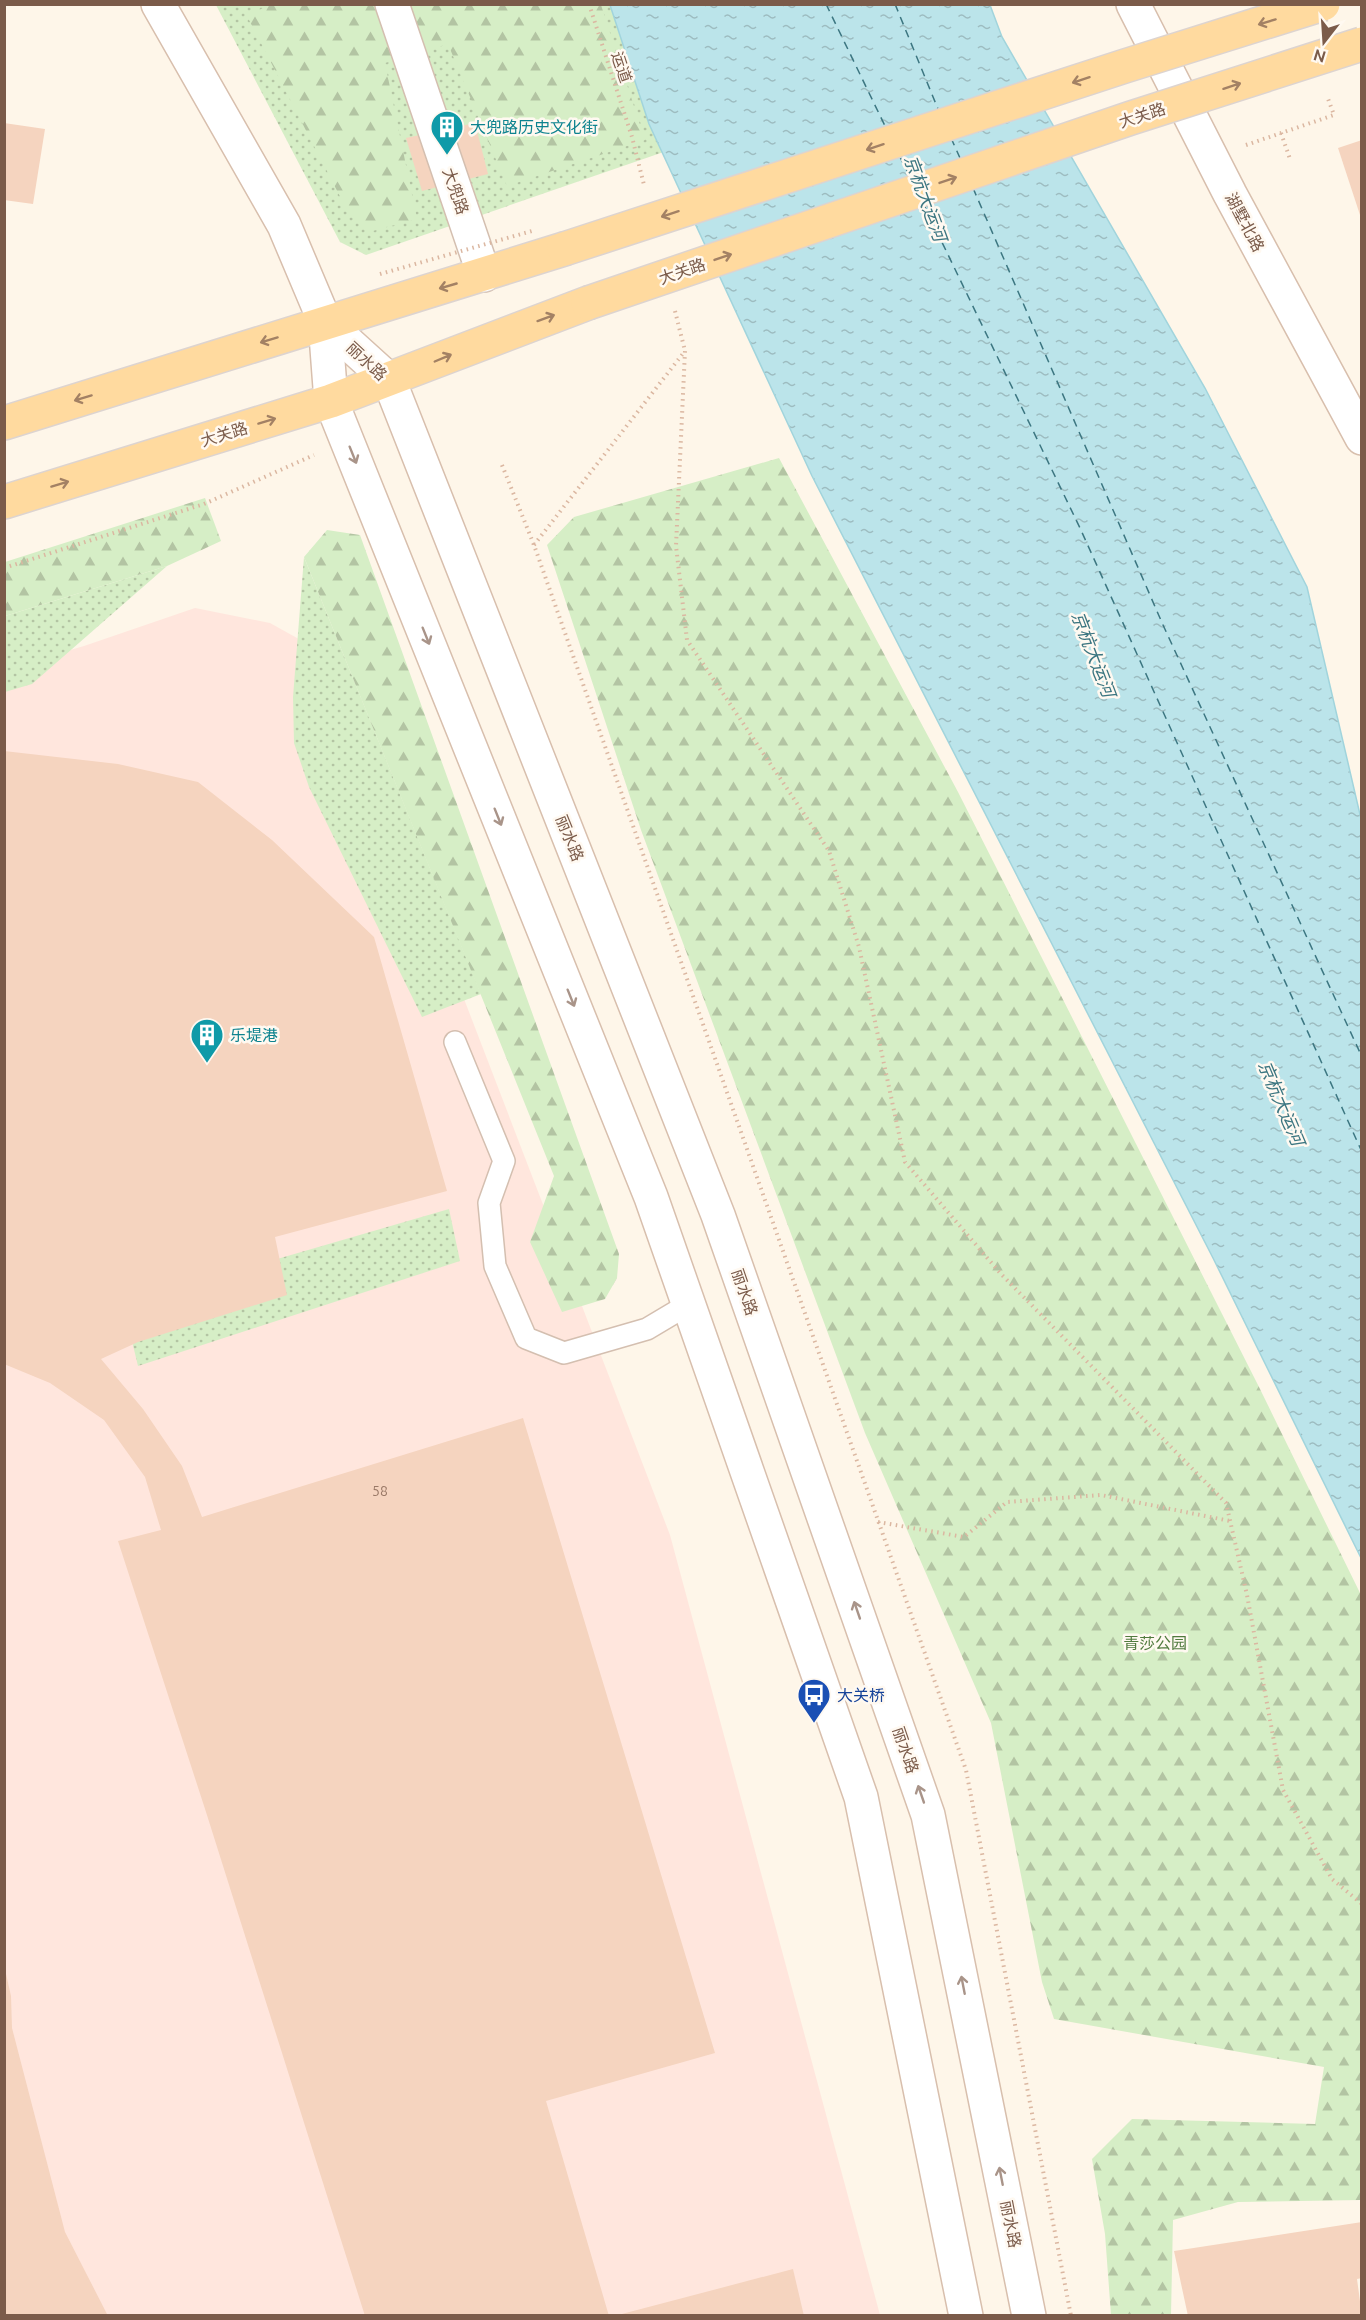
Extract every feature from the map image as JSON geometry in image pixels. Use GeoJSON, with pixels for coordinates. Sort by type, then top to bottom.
{"type":"FeatureCollection","features":[{"type":"Feature","properties":{"kind":"main road","name":"丽水路"},"geometry":{"type":"LineString","coordinates":[[158,4],[284,225],[325,322],[331,401],[646,1186],[689,1304],[861,1797],[966,2316]]}},
{"type":"Feature","properties":{"kind":"main road","name":"大兜路"},"geometry":{"type":"LineString","coordinates":[[392,4],[484,275]]}},
{"type":"Feature","properties":{"kind":"main road","name":"湖墅北路"},"geometry":{"type":"LineString","coordinates":[[1133,4],[1230,194],[1362,438]]}},
{"type":"Feature","properties":{"kind":"main road"},"geometry":{"type":"LineString","coordinates":[[4,423],[325,322],[484,275],[1114,69],[1323,4]]}},
{"type":"Feature","properties":{"kind":"main road","name":"大关路"},"geometry":{"type":"LineString","coordinates":[[4,502],[331,401],[588,303],[1131,118],[1362,44]]}},
{"type":"Feature","properties":{"kind":"main road","name":"丽水路"},"geometry":{"type":"LineString","coordinates":[[325,322],[389,380],[718,1215],[928,1815],[1029,2316]]}},
{"type":"Feature","properties":{"kind":"lane"},"geometry":{"type":"LineString","coordinates":[[455,1042],[504,1161],[489,1203],[495,1266],[526,1338],[564,1353],[647,1329],[689,1304]]}},
{"type":"Feature","properties":{"kind":"path","name":"运道"},"geometry":{"type":"LineString","coordinates":[[589,4],[632,137]]}},
{"type":"Feature","properties":{"kind":"path"},"geometry":{"type":"LineString","coordinates":[[1244,146],[1334,116],[1327,96]]}},
{"type":"Feature","properties":{"kind":"path"},"geometry":{"type":"LineString","coordinates":[[1281,133],[1290,159]]}},
{"type":"Feature","properties":{"kind":"path"},"geometry":{"type":"LineString","coordinates":[[502,465],[534,545],[685,351],[676,546],[687,640],[753,741],[830,851],[859,948],[905,1162],[1001,1274],[1226,1503],[1247,1595],[1283,1790],[1332,1879],[1362,1904]]}},
{"type":"Feature","properties":{"kind":"path"},"geometry":{"type":"LineString","coordinates":[[4,568],[204,504],[347,440]]}},
{"type":"Feature","properties":{"kind":"path"},"geometry":{"type":"LineString","coordinates":[[877,1522],[964,1537],[1007,1502],[1101,1495],[1230,1521]]}},
{"type":"Feature","properties":{"kind":"shaded area"},"geometry":{"type":"Polygon","coordinates":[[[195,608],[270,623],[333,658],[670,1535],[880,2315],[5,2316],[5,669],[84,646],[195,608]]]}},
{"type":"Feature","properties":{"kind":"green space"},"geometry":{"type":"Polygon","coordinates":[[[271,4],[601,5],[645,140],[507,186],[448,44],[385,63],[417,219],[369,232],[348,212],[247,16],[271,4]]]}},
{"type":"Feature","properties":{"kind":"green space"},"geometry":{"type":"Polygon","coordinates":[[[216,5],[635,5],[681,146],[366,255],[340,242],[216,5]]]}},
{"type":"Feature","properties":{"kind":"green space","name":"青莎公园"},"geometry":{"type":"Polygon","coordinates":[[[779,458],[958,792],[1259,1387],[1361,1595],[1361,2200],[1238,2202],[1173,2220],[1171,2315],[1111,2315],[1105,2234],[1092,2159],[1132,2119],[1315,2124],[1324,2067],[1054,2019],[1042,1982],[991,1723],[865,1433],[641,830],[547,545],[574,517],[779,458]]]}},
{"type":"Feature","properties":{"kind":"green space"},"geometry":{"type":"Polygon","coordinates":[[[205,498],[221,541],[167,566],[5,616],[5,562],[205,498]]]}},
{"type":"Feature","properties":{"kind":"green space"},"geometry":{"type":"Polygon","coordinates":[[[327,530],[360,535],[619,1254],[617,1278],[605,1299],[562,1312],[530,1242],[554,1176],[304,557],[327,530]]]}},
{"type":"Feature","properties":{"kind":"green space"},"geometry":{"type":"Polygon","coordinates":[[[304,557],[481,994],[422,1017],[309,787],[294,743],[293,697],[304,557]]]}},
{"type":"Feature","properties":{"kind":"green space"},"geometry":{"type":"Polygon","coordinates":[[[167,566],[32,684],[5,692],[5,616],[167,566]]]}},
{"type":"Feature","properties":{"kind":"green space"},"geometry":{"type":"Polygon","coordinates":[[[449,1209],[460,1261],[138,1366],[123,1304],[449,1209]]]}},
{"type":"Feature","properties":{"kind":"water","name":"京杭大运河"},"geometry":{"type":"Polygon","coordinates":[[[610,5],[990,5],[1002,37],[1205,388],[1307,587],[1362,823],[1361,1558],[1213,1258],[812,476],[649,124],[610,5]]]}},
{"type":"Feature","properties":{"kind":"building"},"geometry":{"type":"Polygon","coordinates":[[[4,123],[45,129],[33,204],[4,200],[4,123]]]}},
{"type":"Feature","properties":{"kind":"building","name":"大兜路历史文化街"},"geometry":{"type":"Polygon","coordinates":[[[475,123],[488,174],[422,191],[406,138],[475,123]]]}},
{"type":"Feature","properties":{"kind":"building"},"geometry":{"type":"Polygon","coordinates":[[[1362,140],[1362,218],[1361,218],[1338,148],[1362,140]]]}},
{"type":"Feature","properties":{"kind":"building"},"geometry":{"type":"Polygon","coordinates":[[[4,751],[118,764],[198,782],[272,840],[374,937],[447,1191],[275,1237],[287,1295],[138,1342],[101,1359],[143,1409],[182,1466],[202,1517],[523,1418],[715,2053],[546,2101],[609,2316],[365,2316],[118,1541],[161,1530],[145,1477],[104,1420],[50,1383],[4,1364],[4,751]]]}},
{"type":"Feature","properties":{"kind":"building"},"geometry":{"type":"Polygon","coordinates":[[[4,1965],[11,1996],[12,2028],[65,2232],[108,2316],[4,2316],[4,1965]]]}},
{"type":"Feature","properties":{"kind":"building"},"geometry":{"type":"Polygon","coordinates":[[[1362,2222],[1362,2278],[1357,2279],[1362,2316],[1188,2316],[1174,2251],[1362,2222]]]}},
{"type":"Feature","properties":{"kind":"building"},"geometry":{"type":"Polygon","coordinates":[[[793,2269],[804,2316],[618,2316],[618,2315],[793,2269]]]}},
{"type":"Feature","properties":{"kind":"ferry route"},"geometry":{"type":"LineString","coordinates":[[826,4],[886,128]]}},
{"type":"Feature","properties":{"kind":"ferry route"},"geometry":{"type":"LineString","coordinates":[[895,4],[938,109]]}},
{"type":"Feature","properties":{"kind":"ferry route"},"geometry":{"type":"LineString","coordinates":[[951,138],[960,158]]}},
{"type":"Feature","properties":{"kind":"ferry route"},"geometry":{"type":"LineString","coordinates":[[900,157],[910,177]]}},
{"type":"Feature","properties":{"kind":"ferry route"},"geometry":{"type":"LineString","coordinates":[[973,188],[1163,625],[1362,1057]]}},
{"type":"Feature","properties":{"kind":"ferry route"},"geometry":{"type":"LineString","coordinates":[[924,205],[1080,528],[1362,1152]]}},
{"type":"Feature","properties":{"kind":"place","name":"大兜路历史文化街"},"geometry":{"type":"Point","coordinates":[447,156]}},
{"type":"Feature","properties":{"kind":"place","name":"乐堤港"},"geometry":{"type":"Point","coordinates":[207,1064]}},
{"type":"Feature","properties":{"kind":"place","name":"大关桥"},"geometry":{"type":"Point","coordinates":[814,1724]}}]}
